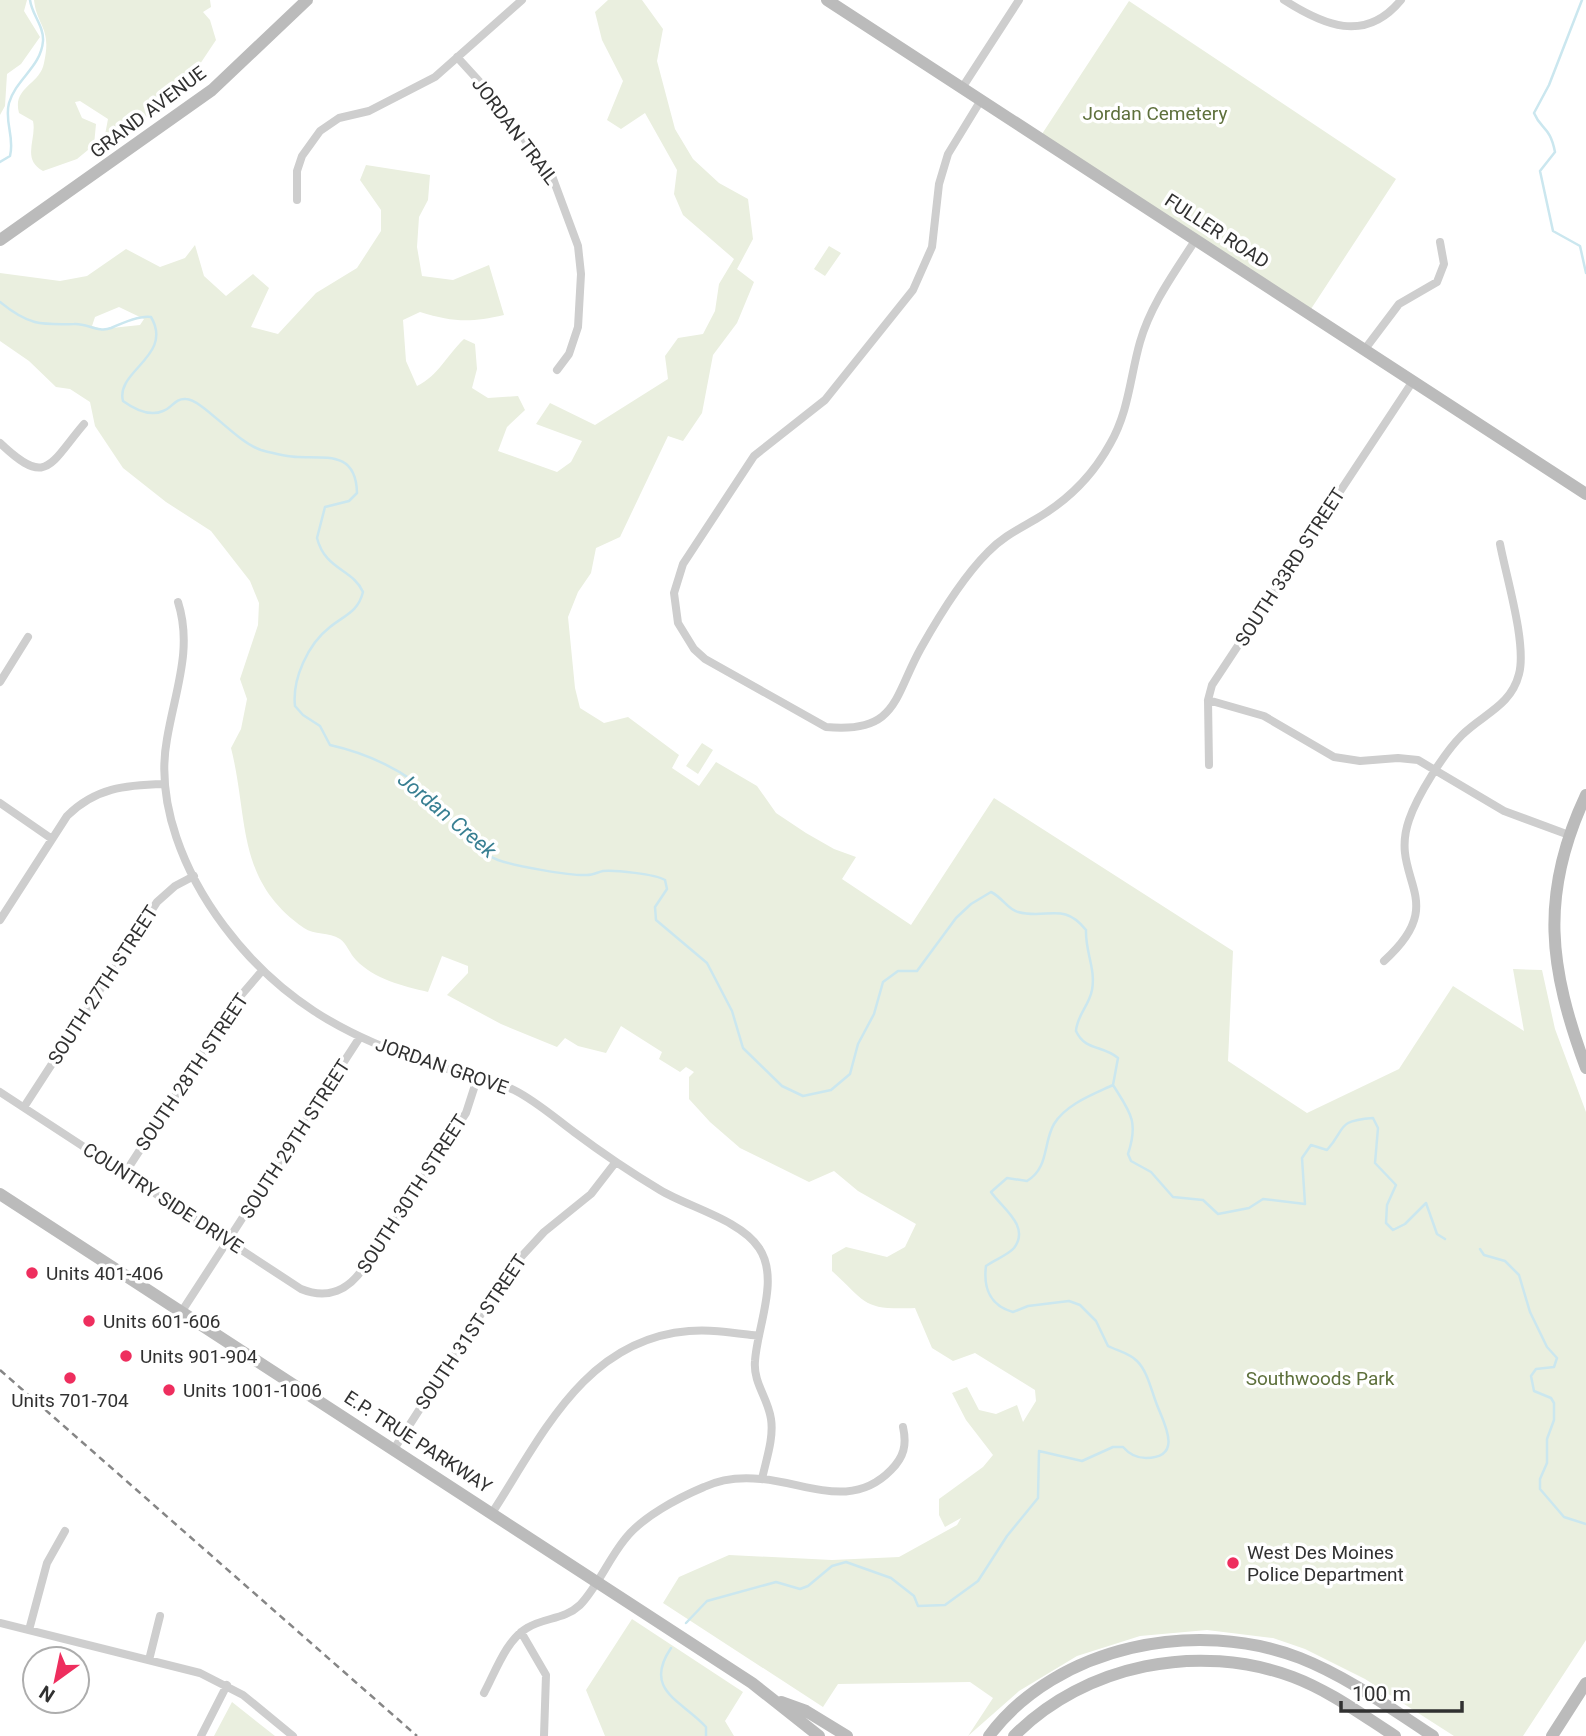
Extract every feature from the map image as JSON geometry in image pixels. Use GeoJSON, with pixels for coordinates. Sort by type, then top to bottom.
{"type":"FeatureCollection","features":[{"type":"Feature","properties":{"kind":"main road","name":"GRAND AVENUE"},"geometry":{"type":"LineString","coordinates":[[0,240],[212,90],[307,0]]}},
{"type":"Feature","properties":{"kind":"main road","name":"FULLER ROAD"},"geometry":{"type":"LineString","coordinates":[[827,0],[842,4],[962,88],[1586,494]]}},
{"type":"Feature","properties":{"kind":"main road"},"geometry":{"type":"LineString","coordinates":[[1586,795],[1569,835],[1555,899],[1555,959],[1564,1008],[1586,1068]]}},
{"type":"Feature","properties":{"kind":"main road","name":"E.P. TRUE PARKWAY"},"geometry":{"type":"LineString","coordinates":[[0,1194],[777,1700]]}},
{"type":"Feature","properties":{"kind":"main road"},"geometry":{"type":"LineString","coordinates":[[989,1736],[1006,1715],[1029,1696],[1091,1661],[1152,1644],[1208,1640],[1261,1647],[1312,1663],[1342,1678],[1433,1736]]}},
{"type":"Feature","properties":{"kind":"main road"},"geometry":{"type":"LineString","coordinates":[[1014,1736],[1056,1703],[1109,1676],[1166,1662],[1208,1661],[1257,1667],[1295,1678],[1334,1697],[1395,1736]]}},
{"type":"Feature","properties":{"kind":"main road"},"geometry":{"type":"LineString","coordinates":[[1552,1736],[1586,1683]]}},
{"type":"Feature","properties":{"kind":"main road"},"geometry":{"type":"LineString","coordinates":[[777,1700],[797,1722],[819,1736]]}},
{"type":"Feature","properties":{"kind":"main road"},"geometry":{"type":"LineString","coordinates":[[777,1700],[806,1710],[846,1736]]}},
{"type":"Feature","properties":{"kind":"street"},"geometry":{"type":"LineString","coordinates":[[297,200],[300,163],[306,149],[320,131],[339,118],[358,114],[407,93],[435,77],[522,0]]}},
{"type":"Feature","properties":{"kind":"street"},"geometry":{"type":"LineString","coordinates":[[962,88],[1019,0]]}},
{"type":"Feature","properties":{"kind":"street"},"geometry":{"type":"LineString","coordinates":[[1284,0],[1321,22],[1340,27],[1374,21],[1401,0]]}},
{"type":"Feature","properties":{"kind":"street","name":"JORDAN TRAIL"},"geometry":{"type":"LineString","coordinates":[[457,57],[488,91],[552,176],[578,246],[581,274],[578,327],[569,354],[557,370]]}},
{"type":"Feature","properties":{"kind":"street"},"geometry":{"type":"LineString","coordinates":[[981,100],[948,153],[939,184],[932,247],[913,290],[825,400],[754,456],[683,565],[677,578],[675,599],[678,623],[694,649],[807,719],[826,727],[847,729],[867,724],[885,714],[902,692],[920,649],[978,562],[998,542],[1062,501],[1099,462],[1127,405],[1140,342],[1148,319],[1196,239]]}},
{"type":"Feature","properties":{"kind":"street"},"geometry":{"type":"LineString","coordinates":[[1365,349],[1399,304],[1433,286],[1442,276],[1444,264],[1440,242]]}},
{"type":"Feature","properties":{"kind":"street","name":"SOUTH 33RD STREET"},"geometry":{"type":"LineString","coordinates":[[1209,765],[1208,700],[1212,685],[1413,381]]}},
{"type":"Feature","properties":{"kind":"street"},"geometry":{"type":"LineString","coordinates":[[0,443],[25,466],[38,469],[50,464],[84,424]]}},
{"type":"Feature","properties":{"kind":"street"},"geometry":{"type":"LineString","coordinates":[[1384,961],[1406,940],[1415,922],[1406,830],[1414,810],[1465,732],[1508,697],[1519,676],[1521,653],[1500,544]]}},
{"type":"Feature","properties":{"kind":"street","name":"JORDAN GROVE"},"geometry":{"type":"LineString","coordinates":[[178,601],[184,621],[185,654],[166,741],[163,783],[175,834],[194,876],[222,924],[261,972],[319,1016],[360,1037],[477,1079],[513,1089],[615,1163],[663,1192],[741,1230],[760,1249],[765,1261],[767,1284],[755,1373],[769,1408],[772,1432],[762,1479]]}},
{"type":"Feature","properties":{"kind":"street"},"geometry":{"type":"LineString","coordinates":[[0,682],[28,637]]}},
{"type":"Feature","properties":{"kind":"street"},"geometry":{"type":"LineString","coordinates":[[1208,700],[1264,716],[1334,757],[1360,761],[1408,758],[1437,771],[1504,811],[1569,835]]}},
{"type":"Feature","properties":{"kind":"street"},"geometry":{"type":"LineString","coordinates":[[0,920],[67,816],[93,796],[110,788],[163,783]]}},
{"type":"Feature","properties":{"kind":"street"},"geometry":{"type":"LineString","coordinates":[[0,803],[52,839]]}},
{"type":"Feature","properties":{"kind":"street","name":"SOUTH 27TH STREET"},"geometry":{"type":"LineString","coordinates":[[24,1107],[157,902],[175,886],[194,876]]}},
{"type":"Feature","properties":{"kind":"street","name":"SOUTH 28TH STREET"},"geometry":{"type":"LineString","coordinates":[[125,1173],[222,1023],[261,972]]}},
{"type":"Feature","properties":{"kind":"street","name":"SOUTH 29TH STREET"},"geometry":{"type":"LineString","coordinates":[[182,1311],[360,1037]]}},
{"type":"Feature","properties":{"kind":"street","name":"SOUTH 30TH STREET"},"geometry":{"type":"LineString","coordinates":[[330,1293],[340,1291],[355,1281],[365,1267],[466,1113],[477,1079]]}},
{"type":"Feature","properties":{"kind":"street","name":"COUNTRY SIDE DRIVE"},"geometry":{"type":"LineString","coordinates":[[0,1092],[301,1289],[311,1293],[330,1293]]}},
{"type":"Feature","properties":{"kind":"street","name":"SOUTH 31ST STREET"},"geometry":{"type":"LineString","coordinates":[[394,1449],[510,1269],[544,1232],[591,1194],[615,1163]]}},
{"type":"Feature","properties":{"kind":"street"},"geometry":{"type":"LineString","coordinates":[[492,1513],[563,1402],[602,1363],[634,1345],[669,1334],[711,1330],[759,1336]]}},
{"type":"Feature","properties":{"kind":"street"},"geometry":{"type":"LineString","coordinates":[[484,1693],[521,1632],[536,1624],[566,1616],[582,1602],[626,1537],[669,1506],[714,1483],[738,1478],[762,1479],[826,1493],[858,1490],[879,1481],[901,1460],[906,1439],[903,1427]]}},
{"type":"Feature","properties":{"kind":"street"},"geometry":{"type":"LineString","coordinates":[[29,1630],[47,1563],[65,1531]]}},
{"type":"Feature","properties":{"kind":"street"},"geometry":{"type":"LineString","coordinates":[[149,1660],[160,1616]]}},
{"type":"Feature","properties":{"kind":"street"},"geometry":{"type":"LineString","coordinates":[[0,1623],[192,1671],[226,1685],[260,1707],[293,1736]]}},
{"type":"Feature","properties":{"kind":"street"},"geometry":{"type":"LineString","coordinates":[[521,1632],[546,1675],[544,1736]]}},
{"type":"Feature","properties":{"kind":"street"},"geometry":{"type":"LineString","coordinates":[[201,1736],[226,1685]]}},
{"type":"Feature","properties":{"kind":"green space"},"geometry":{"type":"Polygon","coordinates":[[[0,0],[27,0],[24,11],[40,37],[21,64],[7,74],[5,106],[0,115],[0,0]]]}},
{"type":"Feature","properties":{"kind":"green space"},"geometry":{"type":"Polygon","coordinates":[[[34,0],[210,0],[211,7],[203,12],[210,20],[216,40],[194,73],[168,87],[166,98],[156,110],[118,133],[105,135],[108,119],[80,101],[75,102],[82,118],[96,124],[94,145],[77,159],[43,171],[36,166],[31,155],[33,121],[19,113],[18,104],[19,97],[41,70],[46,51],[45,34],[34,0]]]}},
{"type":"Feature","properties":{"kind":"green space","name":"Southwoods Park"},"geometry":{"type":"Polygon","coordinates":[[[608,0],[642,0],[663,29],[657,61],[675,129],[693,159],[719,183],[748,199],[753,239],[737,269],[754,282],[737,323],[713,355],[702,413],[683,441],[668,436],[620,537],[596,548],[591,573],[578,592],[568,617],[575,688],[580,708],[604,723],[628,717],[679,755],[672,768],[699,786],[716,762],[757,786],[776,813],[834,849],[856,857],[842,879],[911,925],[994,798],[1233,951],[1228,1061],[1307,1113],[1399,1069],[1453,986],[1524,1031],[1513,969],[1542,970],[1555,1029],[1586,1112],[1586,1640],[1523,1736],[1454,1736],[1365,1679],[1305,1649],[1273,1638],[1207,1630],[1140,1636],[1077,1656],[1019,1691],[968,1736],[993,1698],[970,1682],[838,1684],[823,1707],[663,1603],[679,1577],[729,1555],[832,1560],[899,1557],[957,1525],[961,1518],[945,1527],[939,1515],[939,1499],[983,1467],[993,1455],[966,1420],[952,1393],[967,1387],[979,1410],[996,1414],[1017,1405],[1023,1422],[1036,1401],[1035,1390],[975,1353],[953,1361],[932,1348],[915,1308],[885,1308],[860,1298],[832,1271],[832,1255],[846,1247],[887,1257],[905,1247],[916,1224],[858,1191],[834,1171],[809,1182],[740,1148],[689,1099],[689,1077],[694,1072],[686,1067],[680,1072],[659,1059],[662,1052],[621,1026],[606,1053],[578,1046],[565,1038],[557,1047],[501,1024],[447,995],[468,973],[468,966],[442,956],[428,992],[389,981],[363,967],[340,939],[304,928],[282,909],[266,890],[248,847],[231,748],[241,729],[247,699],[240,679],[258,625],[259,603],[250,581],[211,531],[166,502],[123,468],[95,426],[90,402],[70,389],[56,387],[29,361],[0,341],[0,273],[60,281],[87,276],[126,249],[160,267],[185,258],[195,245],[204,276],[226,296],[253,274],[269,288],[251,327],[278,334],[316,293],[357,268],[381,231],[381,210],[360,180],[366,165],[430,175],[428,200],[419,217],[417,247],[422,276],[453,280],[489,265],[504,315],[462,320],[420,312],[403,320],[406,361],[417,386],[437,371],[464,339],[475,344],[477,369],[472,388],[488,398],[518,396],[525,410],[507,427],[498,451],[557,472],[571,462],[582,441],[536,424],[550,403],[595,425],[668,379],[665,356],[678,338],[703,334],[715,311],[719,284],[734,259],[683,215],[674,194],[677,170],[645,113],[621,129],[607,120],[623,81],[602,40],[595,12],[608,0]],[[119,307],[95,317],[92,326],[102,329],[140,325],[144,319],[119,307]]]}},
{"type":"Feature","properties":{"kind":"green space","name":"Jordan Cemetery"},"geometry":{"type":"Polygon","coordinates":[[[1129,1],[1396,179],[1311,309],[1042,134],[1129,1]]]}},
{"type":"Feature","properties":{"kind":"green space"},"geometry":{"type":"Polygon","coordinates":[[[829,246],[841,253],[825,276],[814,269],[829,246]]]}},
{"type":"Feature","properties":{"kind":"green space"},"geometry":{"type":"Polygon","coordinates":[[[702,743],[713,750],[698,774],[686,766],[702,743]]]}},
{"type":"Feature","properties":{"kind":"green space"},"geometry":{"type":"Polygon","coordinates":[[[632,1619],[743,1692],[725,1721],[734,1736],[605,1736],[586,1690],[632,1619]]]}},
{"type":"Feature","properties":{"kind":"green space"},"geometry":{"type":"Polygon","coordinates":[[[232,1702],[275,1736],[214,1736],[232,1702]]]}},
{"type":"Feature","properties":{"kind":"waterway","name":"Jordan Creek"},"geometry":{"type":"LineString","coordinates":[[0,162],[10,156],[9,103],[38,58],[43,41],[42,30],[30,0]]}},
{"type":"Feature","properties":{"kind":"waterway"},"geometry":{"type":"LineString","coordinates":[[1582,0],[1549,85],[1534,113],[1551,137],[1555,152],[1540,171],[1553,231],[1580,246],[1586,273]]}},
{"type":"Feature","properties":{"kind":"waterway","name":"Jordan Creek"},"geometry":{"type":"LineString","coordinates":[[0,302],[19,315],[43,324],[79,324],[106,329],[136,318],[151,317],[156,331],[155,342],[150,353],[127,381],[123,390],[123,401],[147,413],[166,410],[179,400],[193,401],[251,446],[289,456],[330,458],[346,464],[352,470],[357,493],[349,501],[325,507],[317,538],[326,557],[353,578],[363,592],[354,609],[322,634],[308,652],[296,685],[295,706],[320,726],[330,745],[372,758],[423,788],[470,841],[498,860],[569,874],[591,875],[616,871],[644,874],[665,880],[667,889],[655,907],[656,920],[707,963],[732,1011],[743,1048],[782,1086],[803,1096],[831,1090],[850,1074],[858,1044],[874,1014],[883,982],[898,971],[917,971],[956,918],[971,904],[991,892],[1014,911],[1070,916],[1086,930],[1093,982],[1076,1031],[1084,1042],[1118,1058],[1113,1085]]}},
{"type":"Feature","properties":{"kind":"waterway"},"geometry":{"type":"LineString","coordinates":[[1113,1085],[1133,1125],[1128,1154],[1131,1161],[1151,1172],[1173,1197],[1203,1200],[1218,1214],[1249,1208],[1263,1199],[1305,1204],[1302,1158],[1311,1145],[1327,1150],[1347,1124],[1373,1118],[1378,1128],[1375,1163],[1396,1185],[1387,1205],[1386,1223],[1393,1230],[1405,1224],[1426,1203],[1437,1234],[1445,1239]]}},
{"type":"Feature","properties":{"kind":"waterway","name":"Jordan Creek"},"geometry":{"type":"LineString","coordinates":[[686,1623],[707,1601],[776,1582],[800,1589],[808,1586],[832,1566],[846,1562],[891,1578],[914,1596],[918,1606],[945,1605],[978,1581],[1007,1536],[1038,1498],[1039,1451],[1082,1461],[1113,1447],[1123,1447],[1142,1458],[1158,1456],[1165,1452],[1168,1446],[1167,1430],[1144,1370],[1134,1358],[1108,1346],[1096,1321],[1080,1305],[1069,1301],[1028,1306],[1013,1312],[994,1301],[986,1282],[986,1266],[1014,1248],[1019,1232],[1013,1217],[991,1192],[1007,1178],[1027,1181],[1034,1176],[1059,1117],[1081,1100],[1113,1085]]}},
{"type":"Feature","properties":{"kind":"waterway"},"geometry":{"type":"LineString","coordinates":[[1480,1249],[1484,1255],[1505,1261],[1519,1275],[1530,1312],[1547,1347],[1557,1358],[1554,1367],[1536,1369],[1531,1376],[1534,1391],[1551,1398],[1554,1403],[1554,1420],[1547,1439],[1547,1463],[1540,1479],[1540,1489],[1564,1517],[1586,1524]]}},
{"type":"Feature","properties":{"kind":"waterway","name":"Jordan Creek"},"geometry":{"type":"LineString","coordinates":[[671,1648],[663,1663],[663,1685],[677,1702],[706,1727],[706,1736]]}},
{"type":"Feature","properties":{"kind":"railway"},"geometry":{"type":"LineString","coordinates":[[0,1370],[417,1736]]}},
{"type":"Feature","properties":{"kind":"place","name":"Units 401-406"},"geometry":{"type":"Point","coordinates":[32,1273]}},
{"type":"Feature","properties":{"kind":"place","name":"Units 601-606"},"geometry":{"type":"Point","coordinates":[89,1321]}},
{"type":"Feature","properties":{"kind":"place","name":"Units 901-904"},"geometry":{"type":"Point","coordinates":[126,1356]}},
{"type":"Feature","properties":{"kind":"place","name":"Units 701-704"},"geometry":{"type":"Point","coordinates":[70,1378]}},
{"type":"Feature","properties":{"kind":"place","name":"Units 1001-1006"},"geometry":{"type":"Point","coordinates":[169,1390]}},
{"type":"Feature","properties":{"kind":"place","name":"West Des Moines Police Department"},"geometry":{"type":"Point","coordinates":[1233,1563]}}]}
